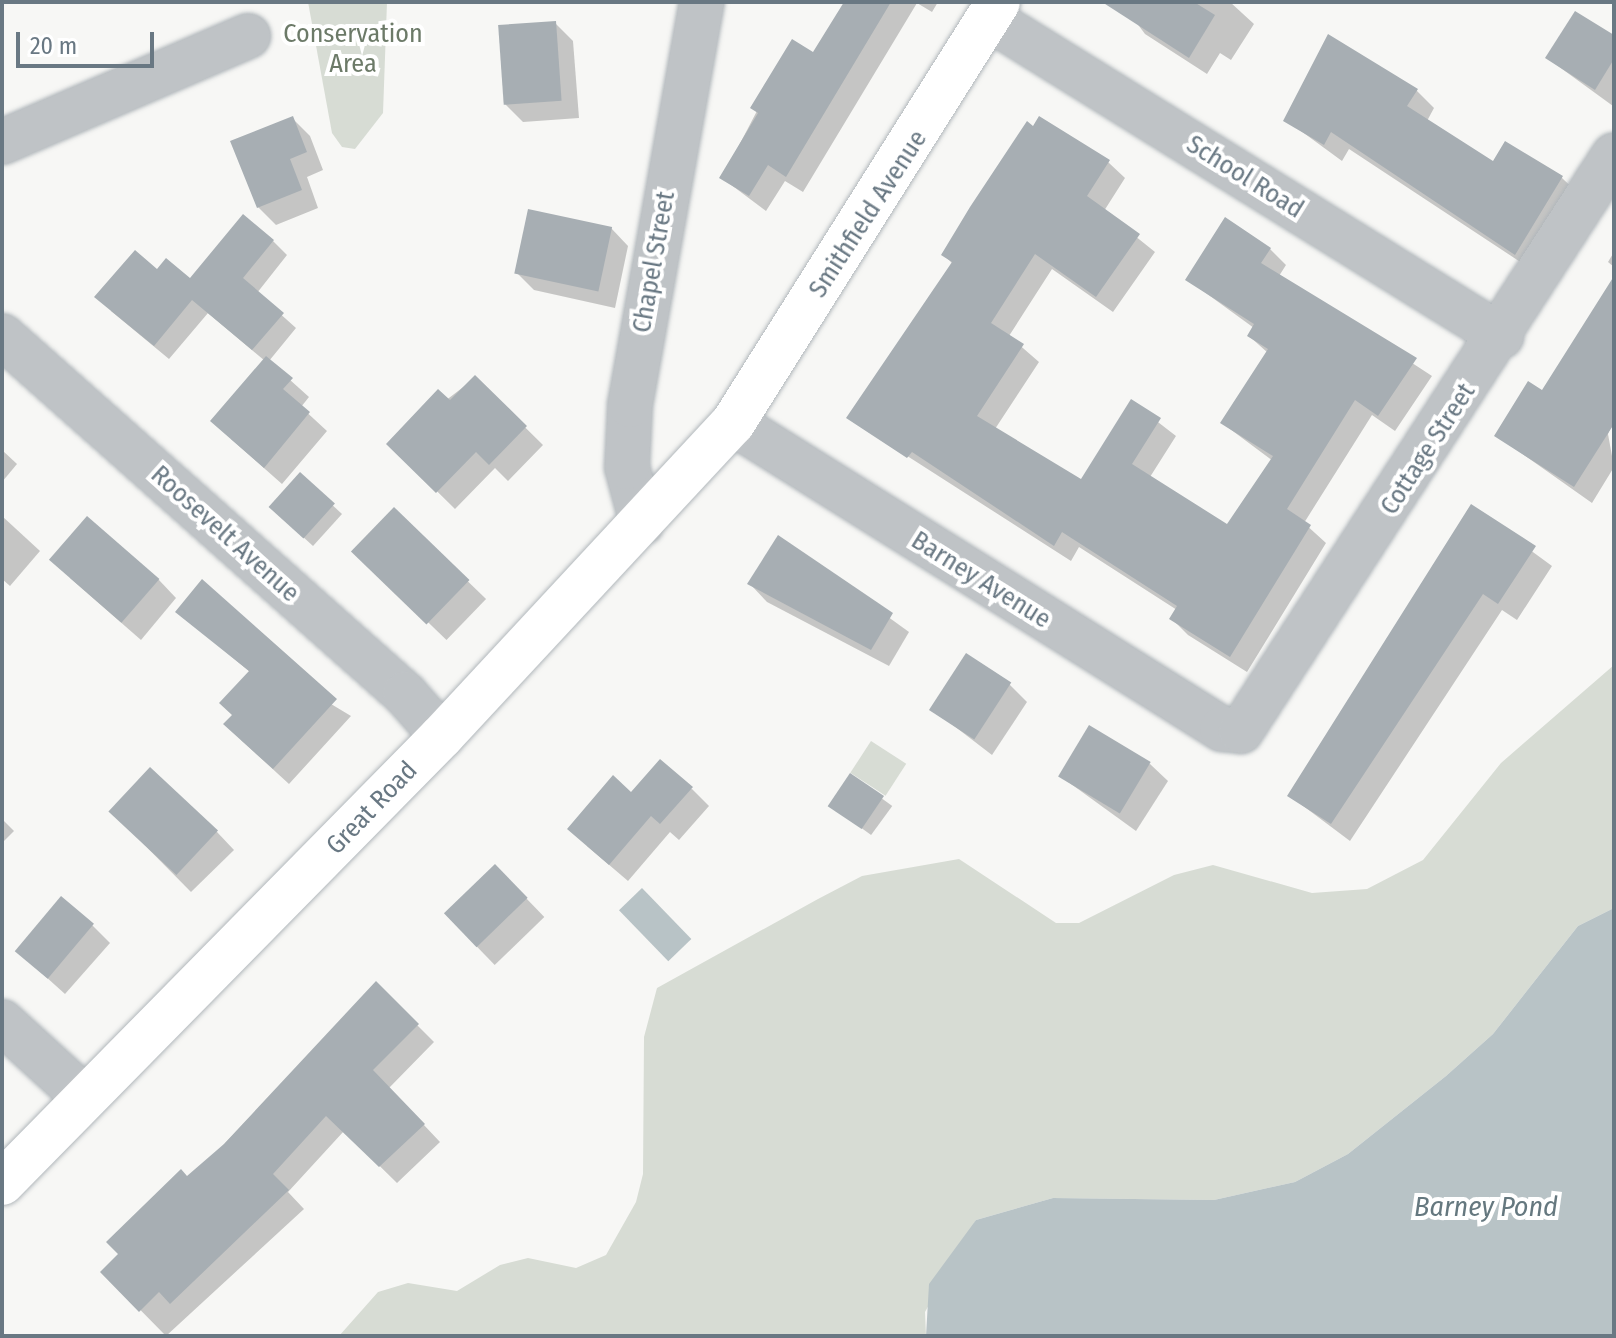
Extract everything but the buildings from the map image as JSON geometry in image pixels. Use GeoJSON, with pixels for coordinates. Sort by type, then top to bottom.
{"type":"FeatureCollection","features":[{"type":"Feature","properties":{"kind":"main road","name":"Smithfield Avenue"},"geometry":{"type":"LineString","coordinates":[[733,423],[993,10]]}},
{"type":"Feature","properties":{"kind":"main road","name":"Great Road"},"geometry":{"type":"LineString","coordinates":[[2,1183],[83,1096],[442,736],[733,423]]}},
{"type":"Feature","properties":{"kind":"street","name":"Chapel Street"},"geometry":{"type":"LineString","coordinates":[[642,523],[627,467],[630,405],[702,2]]}},
{"type":"Feature","properties":{"kind":"street","name":"School Road"},"geometry":{"type":"LineString","coordinates":[[993,10],[1501,336]]}},
{"type":"Feature","properties":{"kind":"street"},"geometry":{"type":"LineString","coordinates":[[2,142],[248,36]]}},
{"type":"Feature","properties":{"kind":"street","name":"Cottage Street"},"geometry":{"type":"LineString","coordinates":[[1233,733],[1246,727],[1267,700],[1614,155]]}},
{"type":"Feature","properties":{"kind":"street","name":"Roosevelt Avenue"},"geometry":{"type":"LineString","coordinates":[[2,336],[405,694],[442,736]]}},
{"type":"Feature","properties":{"kind":"street","name":"Barney Avenue"},"geometry":{"type":"LineString","coordinates":[[733,423],[1233,733]]}},
{"type":"Feature","properties":{"kind":"street"},"geometry":{"type":"LineString","coordinates":[[2,1022],[83,1096]]}},
{"type":"Feature","properties":{"kind":"green space","name":"Conservation Area"},"geometry":{"type":"Polygon","coordinates":[[[308,2],[387,2],[383,113],[355,149],[342,147],[332,133],[308,2]]]}},
{"type":"Feature","properties":{"kind":"green space"},"geometry":{"type":"Polygon","coordinates":[[[1614,665],[1614,908],[1578,926],[1493,1034],[1446,1076],[1348,1154],[1295,1182],[1214,1200],[1053,1198],[976,1220],[925,1312],[926,1336],[339,1336],[378,1292],[408,1283],[457,1291],[500,1265],[528,1258],[576,1268],[606,1255],[636,1202],[643,1174],[644,1037],[657,988],[818,899],[862,876],[959,859],[1056,923],[1079,923],[1174,875],[1213,865],[1312,893],[1367,889],[1423,860],[1501,763],[1614,665]]]}},
{"type":"Feature","properties":{"kind":"green space"},"geometry":{"type":"Polygon","coordinates":[[[871,741],[906,764],[886,796],[850,773],[871,741]]]}},
{"type":"Feature","properties":{"kind":"water"},"geometry":{"type":"Polygon","coordinates":[[[642,888],[691,939],[668,961],[619,910],[642,888]]]}},
{"type":"Feature","properties":{"kind":"water","name":"Barney Pond"},"geometry":{"type":"Polygon","coordinates":[[[1614,908],[1614,1336],[926,1336],[929,1284],[976,1220],[1053,1198],[1214,1200],[1295,1182],[1348,1154],[1446,1076],[1493,1034],[1578,926],[1614,908]]]}}]}
